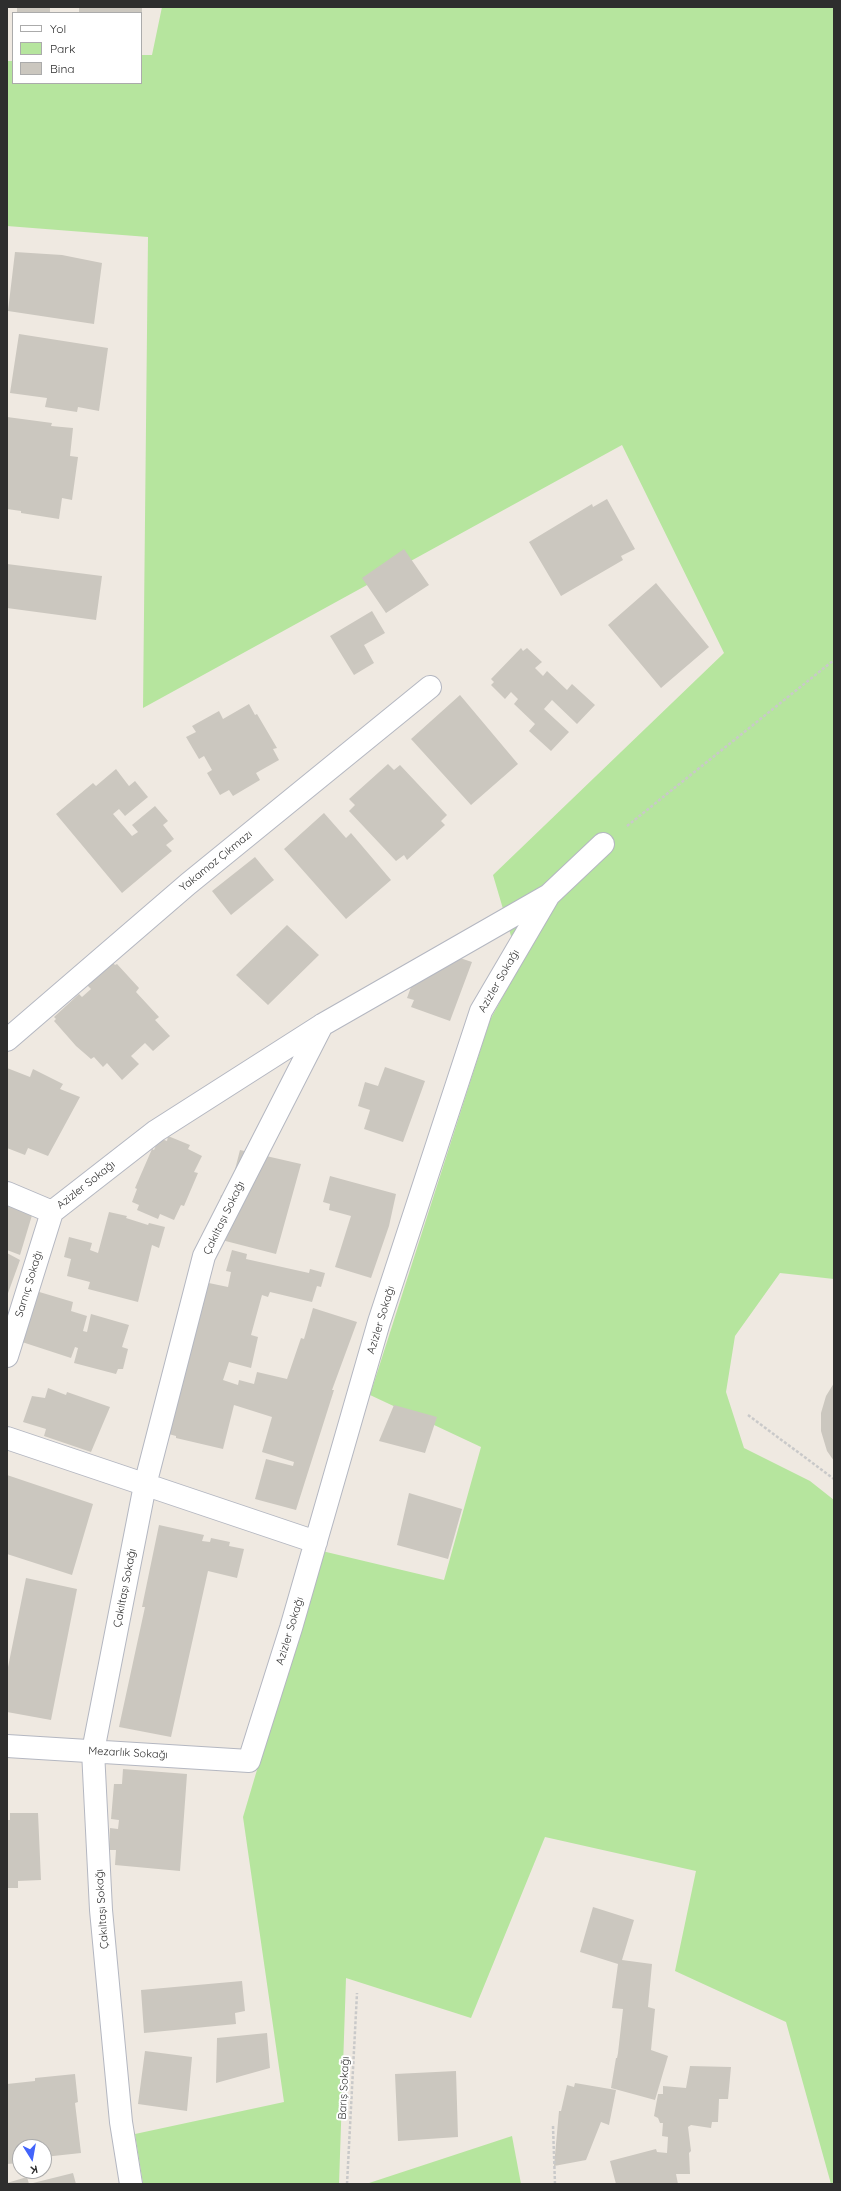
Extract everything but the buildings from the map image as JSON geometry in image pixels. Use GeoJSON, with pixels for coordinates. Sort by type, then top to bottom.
{"type":"FeatureCollection","features":[{"type":"Feature","properties":{"kind":"street","name":"Yakamoz Çıkmazı"},"geometry":{"type":"LineString","coordinates":[[7,1040],[188,884],[430,687]]}},
{"type":"Feature","properties":{"kind":"street","name":"Azizler Sokağı"},"geometry":{"type":"LineString","coordinates":[[52,1212],[156,1131],[322,1025],[549,895],[604,844]]}},
{"type":"Feature","properties":{"kind":"street","name":"Azizler Sokağı"},"geometry":{"type":"LineString","coordinates":[[249,1761],[316,1542],[379,1322],[481,1011],[549,895]]}},
{"type":"Feature","properties":{"kind":"street","name":"Çakıltaşı Sokağı"},"geometry":{"type":"LineString","coordinates":[[131,2184],[122,2122],[101,1910],[93,1751],[145,1484],[204,1256],[322,1025]]}},
{"type":"Feature","properties":{"kind":"street"},"geometry":{"type":"LineString","coordinates":[[7,1194],[52,1212]]}},
{"type":"Feature","properties":{"kind":"street","name":"Sarnıç Sokağı"},"geometry":{"type":"LineString","coordinates":[[7,1356],[52,1212]]}},
{"type":"Feature","properties":{"kind":"street"},"geometry":{"type":"LineString","coordinates":[[7,1438],[316,1542]]}},
{"type":"Feature","properties":{"kind":"street","name":"Mezarlık Sokağı"},"geometry":{"type":"LineString","coordinates":[[7,1746],[249,1761]]}},
{"type":"Feature","properties":{"kind":"path"},"geometry":{"type":"LineString","coordinates":[[604,844],[834,660]]}},
{"type":"Feature","properties":{"kind":"path"},"geometry":{"type":"LineString","coordinates":[[748,1415],[834,1479]]}},
{"type":"Feature","properties":{"kind":"path","name":"Barış Sokağı"},"geometry":{"type":"LineString","coordinates":[[347,2184],[357,1993]]}},
{"type":"Feature","properties":{"kind":"path"},"geometry":{"type":"LineString","coordinates":[[553,2126],[555,2184]]}},
{"type":"Feature","properties":{"kind":"green space"},"geometry":{"type":"Polygon","coordinates":[[[162,7],[834,7],[834,1279],[780,1273],[735,1336],[726,1392],[744,1448],[810,1481],[834,1500],[834,2184],[831,2184],[786,2022],[675,1971],[696,1871],[545,1837],[471,2018],[346,1978],[339,2184],[143,2184],[135,2134],[284,2102],[243,1817],[322,1551],[444,1580],[481,1447],[370,1395],[490,1020],[525,956],[511,936],[493,875],[724,653],[622,445],[143,708],[148,237],[7,226],[7,61],[12,61],[12,84],[142,84],[142,55],[152,55],[162,7]]]}},
{"type":"Feature","properties":{"kind":"green space"},"geometry":{"type":"Polygon","coordinates":[[[512,2136],[521,2184],[366,2184],[512,2136]]]}}]}
